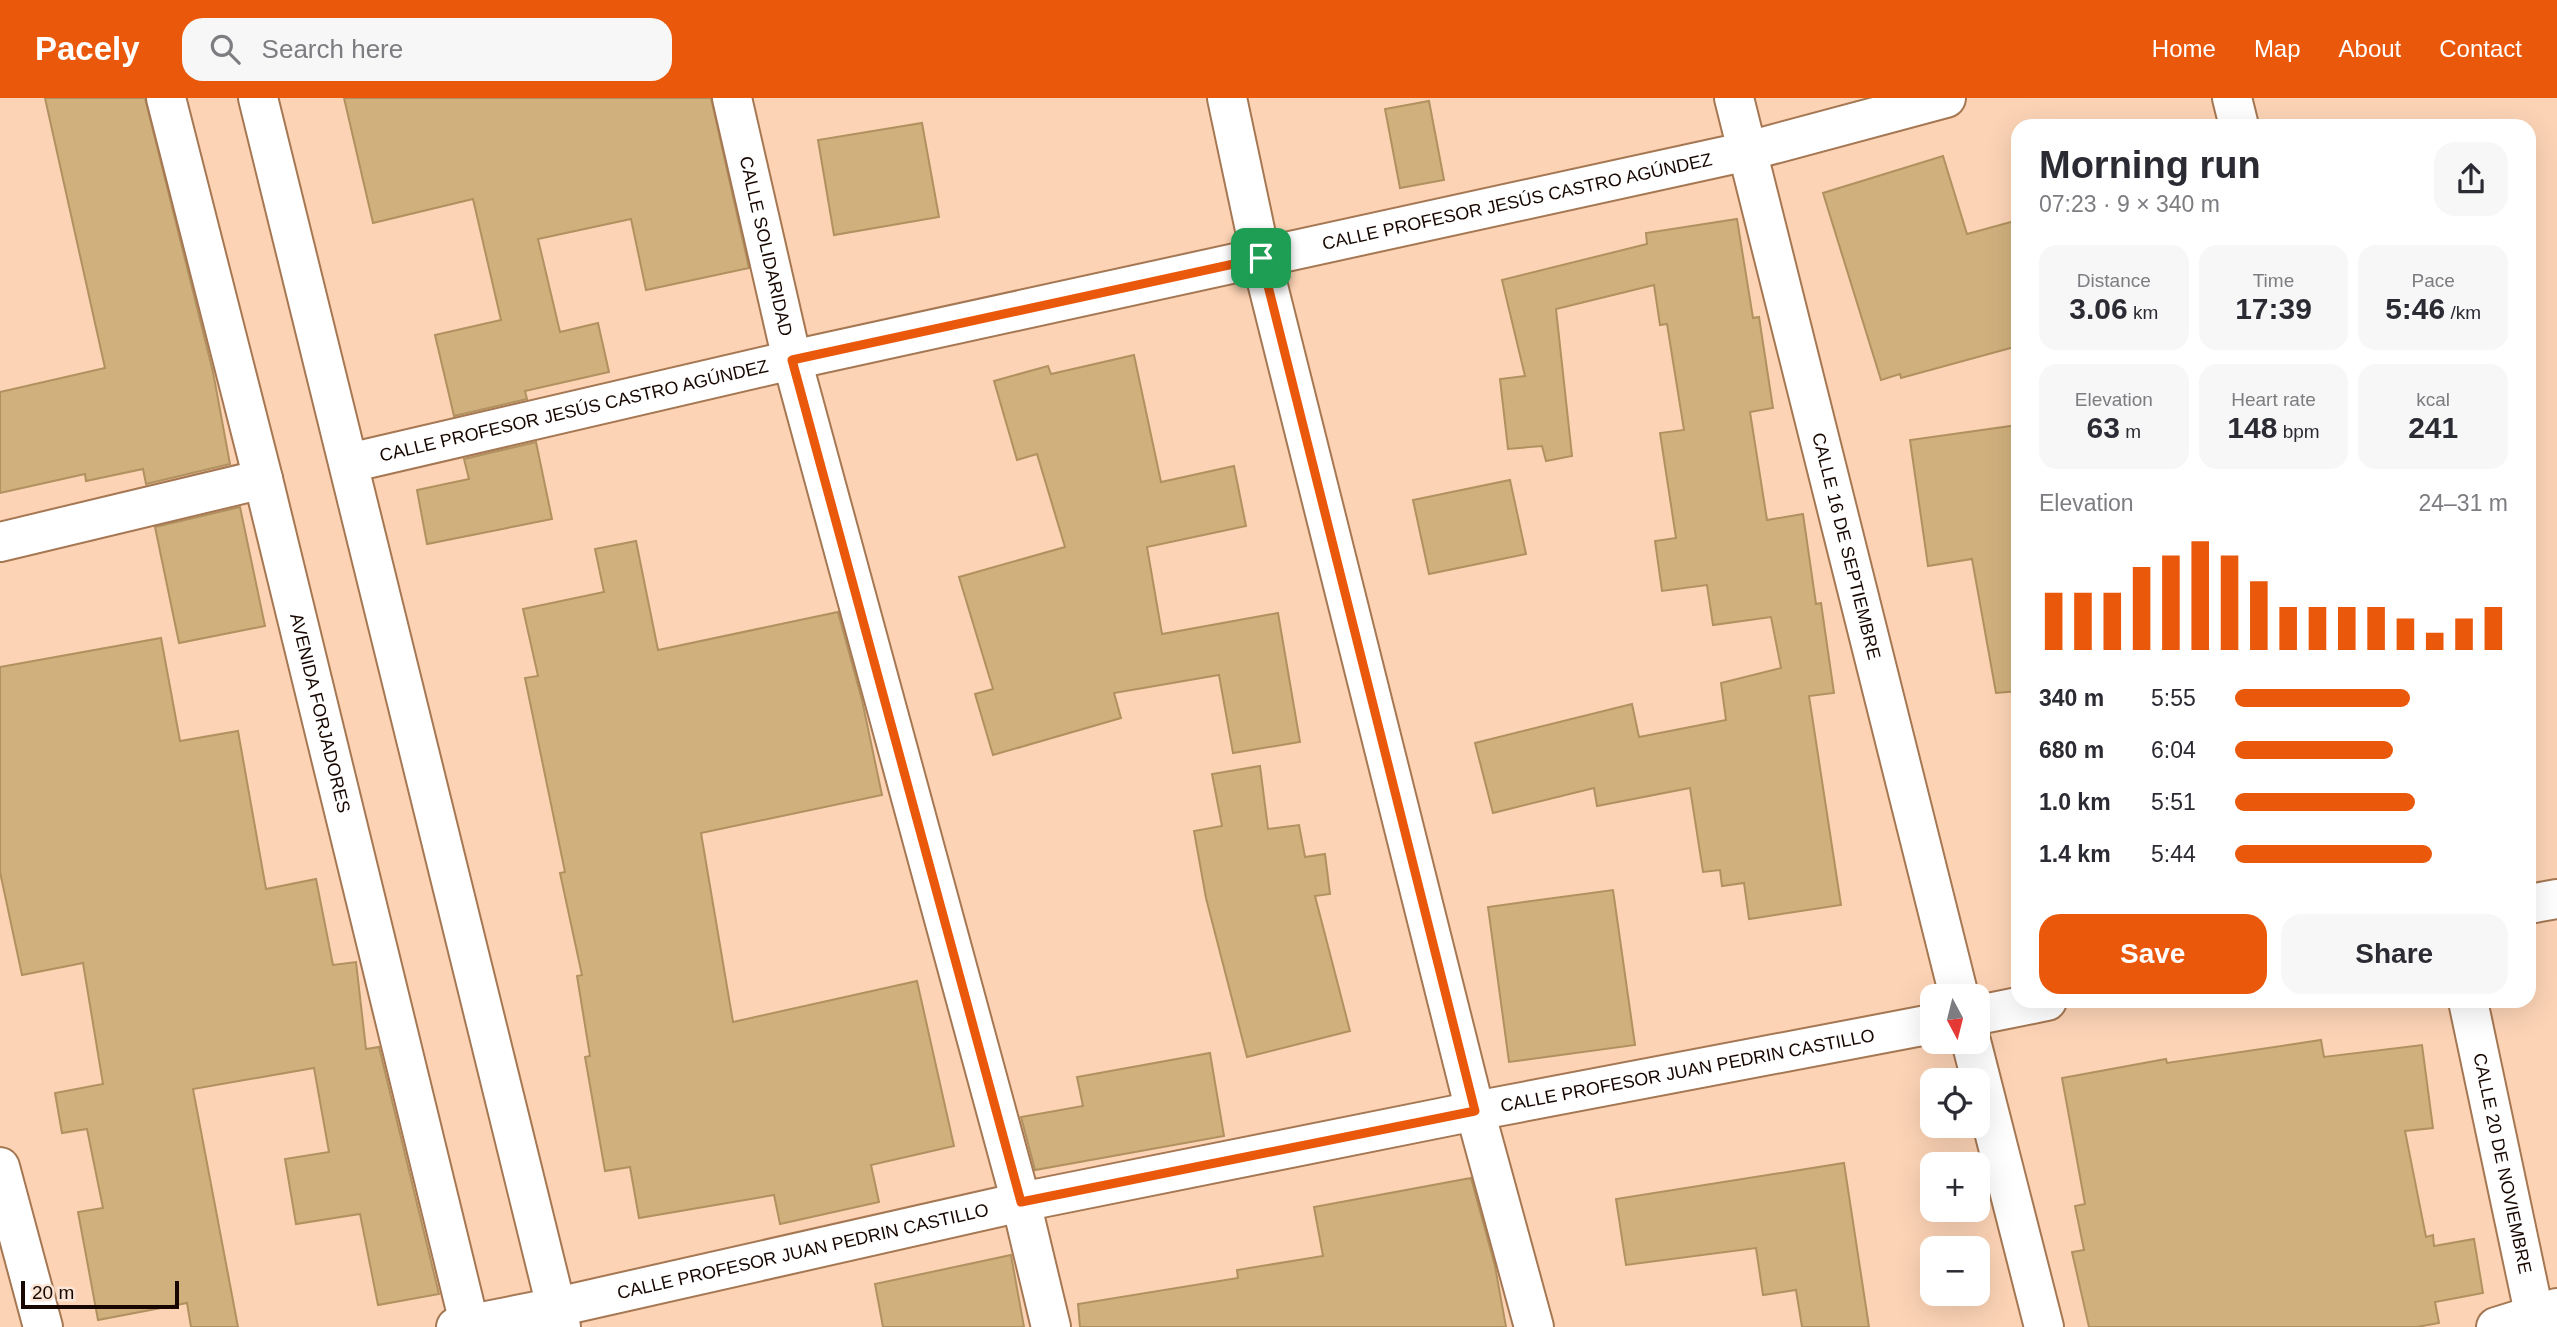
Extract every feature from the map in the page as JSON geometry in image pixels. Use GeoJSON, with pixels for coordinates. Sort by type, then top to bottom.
{"type":"FeatureCollection","features":[{"type":"Feature","properties":{"kind":"street","name":"AVENIDA FORJADORES"},"geometry":{"type":"LineString","coordinates":[[166,98],[263,479],[465,1326]]}},
{"type":"Feature","properties":{"kind":"street"},"geometry":{"type":"LineString","coordinates":[[258,98],[559,1317]]}},
{"type":"Feature","properties":{"kind":"street","name":"CALLE SOLIDARIDAD"},"geometry":{"type":"LineString","coordinates":[[732,98],[792,360],[1021,1202],[1051,1327]]}},
{"type":"Feature","properties":{"kind":"street"},"geometry":{"type":"LineString","coordinates":[[1227,98],[1261,258],[1475,1111],[1534,1327]]}},
{"type":"Feature","properties":{"kind":"street","name":"CALLE 16 DE SEPTIEMBRE"},"geometry":{"type":"LineString","coordinates":[[1734,98],[1956,984]]}},
{"type":"Feature","properties":{"kind":"street","name":"CALLE PROFESOR JESÚS CASTRO AGÚNDEZ"},"geometry":{"type":"LineString","coordinates":[[349,463],[792,360],[1748,151],[1946,98]]}},
{"type":"Feature","properties":{"kind":"street"},"geometry":{"type":"LineString","coordinates":[[2232,98],[2237,119]]}},
{"type":"Feature","properties":{"kind":"street"},"geometry":{"type":"LineString","coordinates":[[0,542],[263,479]]}},
{"type":"Feature","properties":{"kind":"street"},"geometry":{"type":"LineString","coordinates":[[2536,903],[2557,898]]}},
{"type":"Feature","properties":{"kind":"street"},"geometry":{"type":"LineString","coordinates":[[1990,1013],[2012,1008]]}},
{"type":"Feature","properties":{"kind":"street","name":"CALLE 20 DE NOVIEMBRE"},"geometry":{"type":"LineString","coordinates":[[2470,1008],[2543,1317]]}},
{"type":"Feature","properties":{"kind":"street","name":"CALLE PROFESOR JUAN PEDRIN CASTILLO"},"geometry":{"type":"LineString","coordinates":[[465,1326],[559,1317],[1021,1202],[1475,1111],[1920,1026]]}},
{"type":"Feature","properties":{"kind":"street"},"geometry":{"type":"LineString","coordinates":[[1973,1054],[2045,1327]]}},
{"type":"Feature","properties":{"kind":"street"},"geometry":{"type":"LineString","coordinates":[[0,1167],[43,1327]]}},
{"type":"Feature","properties":{"kind":"street"},"geometry":{"type":"LineString","coordinates":[[2496,1327],[2543,1317]]}},
{"type":"Feature","properties":{"kind":"building"},"geometry":{"type":"Polygon","coordinates":[[[45,98],[145,98],[213,372],[230,464],[146,484],[143,469],[86,481],[85,474],[0,493],[0,392],[105,368],[45,98]]]}},
{"type":"Feature","properties":{"kind":"building"},"geometry":{"type":"Polygon","coordinates":[[[344,98],[711,98],[749,268],[646,290],[631,219],[538,239],[560,332],[598,323],[609,372],[525,391],[527,399],[454,416],[435,335],[501,320],[473,199],[373,223],[344,98]]]}},
{"type":"Feature","properties":{"kind":"building"},"geometry":{"type":"Polygon","coordinates":[[[1429,101],[1444,180],[1400,188],[1385,109],[1429,101]]]}},
{"type":"Feature","properties":{"kind":"building"},"geometry":{"type":"Polygon","coordinates":[[[922,123],[939,217],[834,235],[818,140],[922,123]]]}},
{"type":"Feature","properties":{"kind":"building"},"geometry":{"type":"Polygon","coordinates":[[[1943,156],[1967,234],[2011,222],[2011,348],[1901,378],[1900,374],[1881,380],[1823,193],[1943,156]]]}},
{"type":"Feature","properties":{"kind":"building"},"geometry":{"type":"Polygon","coordinates":[[[1737,219],[1753,318],[1759,317],[1773,408],[1750,412],[1767,520],[1803,514],[1816,604],[1821,603],[1834,693],[1809,696],[1841,905],[1749,919],[1744,883],[1722,886],[1720,870],[1703,872],[1690,788],[1597,806],[1594,788],[1493,813],[1475,743],[1632,704],[1639,737],[1726,720],[1721,683],[1781,668],[1771,617],[1713,625],[1707,585],[1662,591],[1655,541],[1676,538],[1660,433],[1684,430],[1667,324],[1660,325],[1654,285],[1556,309],[1572,456],[1546,461],[1542,446],[1508,449],[1500,379],[1525,376],[1502,280],[1647,244],[1646,233],[1737,219]]]}},
{"type":"Feature","properties":{"kind":"building"},"geometry":{"type":"Polygon","coordinates":[[[1134,355],[1161,482],[1234,466],[1246,526],[1147,547],[1162,634],[1278,613],[1300,742],[1233,753],[1219,675],[1114,693],[1121,718],[993,755],[975,694],[993,689],[959,577],[1065,547],[1037,454],[1017,460],[994,381],[1048,366],[1051,374],[1134,355]]]}},
{"type":"Feature","properties":{"kind":"building"},"geometry":{"type":"Polygon","coordinates":[[[2011,426],[2011,692],[1996,693],[1972,559],[1928,566],[1910,440],[2011,426]]]}},
{"type":"Feature","properties":{"kind":"building"},"geometry":{"type":"Polygon","coordinates":[[[536,442],[552,519],[427,544],[417,490],[469,479],[464,459],[536,442]]]}},
{"type":"Feature","properties":{"kind":"building"},"geometry":{"type":"Polygon","coordinates":[[[1510,480],[1526,554],[1429,574],[1413,500],[1510,480]]]}},
{"type":"Feature","properties":{"kind":"building"},"geometry":{"type":"Polygon","coordinates":[[[240,507],[265,626],[179,643],[155,527],[240,507]]]}},
{"type":"Feature","properties":{"kind":"building"},"geometry":{"type":"Polygon","coordinates":[[[636,541],[658,650],[838,612],[862,700],[882,795],[701,833],[733,1022],[917,981],[954,1146],[871,1165],[879,1202],[780,1224],[774,1195],[639,1218],[630,1167],[605,1171],[585,1057],[590,1056],[577,976],[582,975],[560,873],[565,872],[525,678],[538,676],[523,609],[604,592],[595,549],[636,541]]]}},
{"type":"Feature","properties":{"kind":"building"},"geometry":{"type":"Polygon","coordinates":[[[161,638],[180,741],[238,731],[266,889],[316,879],[333,965],[356,962],[366,1049],[379,1047],[439,1294],[378,1305],[360,1214],[296,1224],[285,1159],[329,1152],[314,1068],[193,1089],[238,1327],[191,1327],[187,1303],[98,1320],[78,1212],[103,1208],[87,1129],[62,1133],[55,1093],[103,1084],[83,963],[22,975],[0,872],[0,667],[161,638]]]}},
{"type":"Feature","properties":{"kind":"building"},"geometry":{"type":"Polygon","coordinates":[[[1260,766],[1268,829],[1299,825],[1305,857],[1325,854],[1330,894],[1315,896],[1350,1031],[1247,1057],[1206,898],[1194,831],[1222,826],[1212,774],[1260,766]]]}},
{"type":"Feature","properties":{"kind":"building"},"geometry":{"type":"Polygon","coordinates":[[[1613,890],[1635,1045],[1509,1062],[1488,907],[1613,890]]]}},
{"type":"Feature","properties":{"kind":"building"},"geometry":{"type":"Polygon","coordinates":[[[2321,1040],[2324,1057],[2422,1045],[2433,1128],[2405,1131],[2426,1237],[2433,1235],[2434,1246],[2474,1239],[2483,1293],[2435,1302],[2439,1323],[2417,1327],[2089,1327],[2072,1252],[2084,1250],[2075,1206],[2085,1204],[2062,1078],[2166,1059],[2167,1063],[2321,1040]]]}},
{"type":"Feature","properties":{"kind":"building"},"geometry":{"type":"Polygon","coordinates":[[[1210,1053],[1224,1136],[1035,1170],[1021,1117],[1083,1106],[1077,1077],[1210,1053]]]}},
{"type":"Feature","properties":{"kind":"building"},"geometry":{"type":"Polygon","coordinates":[[[1844,1163],[1869,1327],[1802,1327],[1796,1290],[1763,1295],[1756,1248],[1626,1265],[1616,1199],[1844,1163]]]}},
{"type":"Feature","properties":{"kind":"building"},"geometry":{"type":"Polygon","coordinates":[[[1471,1178],[1495,1266],[1506,1327],[1080,1327],[1078,1304],[1238,1278],[1237,1270],[1323,1256],[1314,1207],[1471,1178]]]}},
{"type":"Feature","properties":{"kind":"building"},"geometry":{"type":"Polygon","coordinates":[[[1011,1255],[1024,1327],[883,1327],[875,1284],[1011,1255]]]}},
{"type":"Feature","properties":{"kind":"route"},"geometry":{"type":"LineString","coordinates":[[1261,258],[1475,1111],[1021,1202],[792,360],[1261,258]]}}]}
